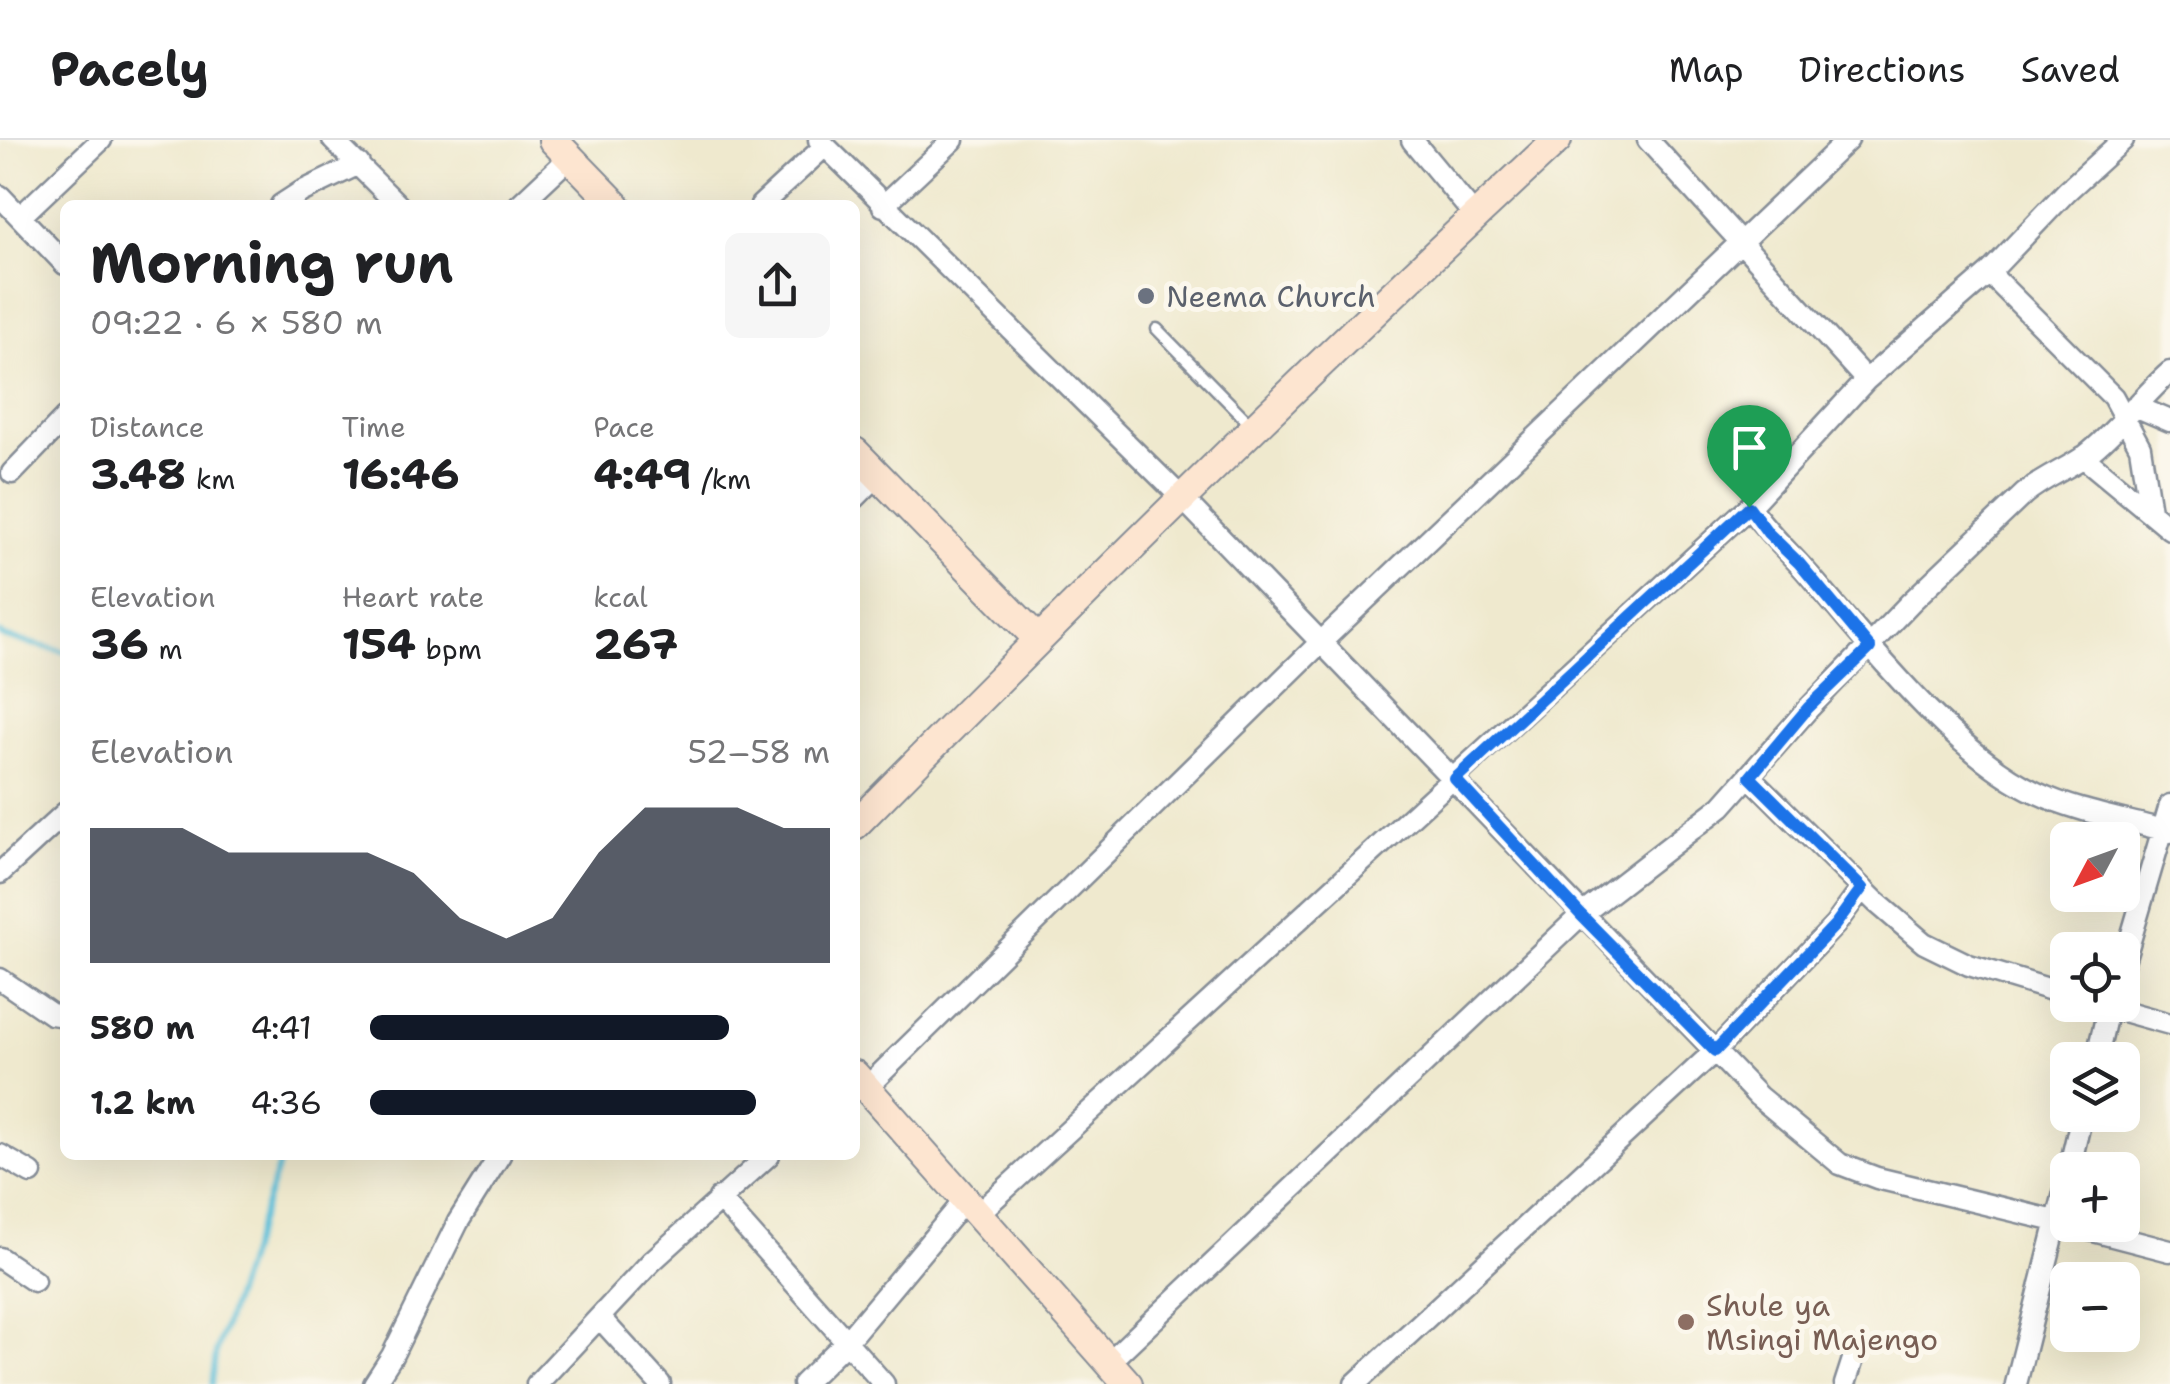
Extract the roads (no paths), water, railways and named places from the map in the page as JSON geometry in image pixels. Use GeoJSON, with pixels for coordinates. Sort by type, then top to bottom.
{"type":"FeatureCollection","features":[{"type":"Feature","properties":{"kind":"street"},"geometry":{"type":"LineString","coordinates":[[20,218],[101,140]]}},
{"type":"Feature","properties":{"kind":"street"},"geometry":{"type":"LineString","coordinates":[[333,140],[393,200]]}},
{"type":"Feature","properties":{"kind":"street"},"geometry":{"type":"LineString","coordinates":[[883,206],[953,140]]}},
{"type":"Feature","properties":{"kind":"street"},"geometry":{"type":"LineString","coordinates":[[1412,140],[1475,216]]}},
{"type":"Feature","properties":{"kind":"street"},"geometry":{"type":"LineString","coordinates":[[860,820],[1037,638],[1184,500],[1253,426],[1557,140]]}},
{"type":"Feature","properties":{"kind":"street"},"geometry":{"type":"LineString","coordinates":[[1648,140],[1866,380]]}},
{"type":"Feature","properties":{"kind":"street"},"geometry":{"type":"LineString","coordinates":[[860,1079],[1848,140]]}},
{"type":"Feature","properties":{"kind":"street"},"geometry":{"type":"LineString","coordinates":[[804,1384],[972,1207],[1455,779],[1749,507],[1866,380],[1989,273],[2122,140]]}},
{"type":"Feature","properties":{"kind":"street"},"geometry":{"type":"LineString","coordinates":[[766,200],[822,143],[1184,500],[1758,1096],[1840,1164],[1876,1178],[2050,1220]]}},
{"type":"Feature","properties":{"kind":"street"},"geometry":{"type":"LineString","coordinates":[[524,200],[561,149],[611,200]]}},
{"type":"Feature","properties":{"kind":"street"},"geometry":{"type":"LineString","coordinates":[[289,200],[359,164]]}},
{"type":"Feature","properties":{"kind":"street"},"geometry":{"type":"LineString","coordinates":[[0,196],[60,259]]}},
{"type":"Feature","properties":{"kind":"street"},"geometry":{"type":"LineString","coordinates":[[1989,273],[2130,412],[2170,421]]}},
{"type":"Feature","properties":{"kind":"street"},"geometry":{"type":"LineString","coordinates":[[1109,1362],[1581,915],[1722,806],[1808,708],[1911,602],[2024,494],[2083,457],[2170,372]]}},
{"type":"Feature","properties":{"kind":"street"},"geometry":{"type":"LineString","coordinates":[[2130,412],[2150,512]]}},
{"type":"Feature","properties":{"kind":"street"},"geometry":{"type":"LineString","coordinates":[[12,474],[60,423]]}},
{"type":"Feature","properties":{"kind":"street"},"geometry":{"type":"LineString","coordinates":[[860,457],[1037,638]]}},
{"type":"Feature","properties":{"kind":"street"},"geometry":{"type":"LineString","coordinates":[[2083,457],[2170,528]]}},
{"type":"Feature","properties":{"kind":"street"},"geometry":{"type":"LineString","coordinates":[[860,493],[878,476]]}},
{"type":"Feature","properties":{"kind":"street"},"geometry":{"type":"LineString","coordinates":[[1749,507],[1870,648],[1998,771],[2036,793],[2086,812],[2166,831]]}},
{"type":"Feature","properties":{"kind":"street"},"geometry":{"type":"LineString","coordinates":[[1750,777],[1862,888],[1924,943],[1969,966],[2050,990]]}},
{"type":"Feature","properties":{"kind":"street"},"geometry":{"type":"LineString","coordinates":[[2134,932],[2166,831],[2170,804]]}},
{"type":"Feature","properties":{"kind":"street"},"geometry":{"type":"LineString","coordinates":[[0,874],[60,818]]}},
{"type":"Feature","properties":{"kind":"street"},"geometry":{"type":"LineString","coordinates":[[1356,1384],[1715,1051],[1835,925],[1862,888]]}},
{"type":"Feature","properties":{"kind":"street"},"geometry":{"type":"LineString","coordinates":[[0,979],[51,1014],[60,1015]]}},
{"type":"Feature","properties":{"kind":"street"},"geometry":{"type":"LineString","coordinates":[[2140,1016],[2170,1024]]}},
{"type":"Feature","properties":{"kind":"street"},"geometry":{"type":"LineString","coordinates":[[860,1081],[1128,1384]]}},
{"type":"Feature","properties":{"kind":"street"},"geometry":{"type":"LineString","coordinates":[[0,1155],[31,1173]]}},
{"type":"Feature","properties":{"kind":"street"},"geometry":{"type":"LineString","coordinates":[[374,1384],[392,1356],[458,1222],[497,1160]]}},
{"type":"Feature","properties":{"kind":"street"},"geometry":{"type":"LineString","coordinates":[[537,1384],[651,1262],[763,1160]]}},
{"type":"Feature","properties":{"kind":"street"},"geometry":{"type":"LineString","coordinates":[[719,1198],[884,1384]]}},
{"type":"Feature","properties":{"kind":"street"},"geometry":{"type":"LineString","coordinates":[[2016,1384],[2059,1242]]}},
{"type":"Feature","properties":{"kind":"street"},"geometry":{"type":"LineString","coordinates":[[2135,1242],[2170,1251]]}},
{"type":"Feature","properties":{"kind":"street"},"geometry":{"type":"LineString","coordinates":[[0,1258],[34,1282]]}},
{"type":"Feature","properties":{"kind":"street"},"geometry":{"type":"LineString","coordinates":[[600,1318],[660,1384]]}},
{"type":"Feature","properties":{"kind":"street"},"geometry":{"type":"LineString","coordinates":[[1845,1384],[1856,1350]]}},
{"type":"Feature","properties":{"kind":"lane"},"geometry":{"type":"LineString","coordinates":[[1157,328],[1253,426]]}},
{"type":"Feature","properties":{"kind":"waterway"},"geometry":{"type":"LineString","coordinates":[[0,633],[60,651]]}},
{"type":"Feature","properties":{"kind":"waterway"},"geometry":{"type":"LineString","coordinates":[[212,1384],[216,1351],[280,1160]]}},
{"type":"Feature","properties":{"kind":"place","name":"Neema Church"},"geometry":{"type":"Point","coordinates":[1146,296]}},
{"type":"Feature","properties":{"kind":"place","name":"Shule ya Msingi Majengo"},"geometry":{"type":"Point","coordinates":[1686,1322]}}]}
